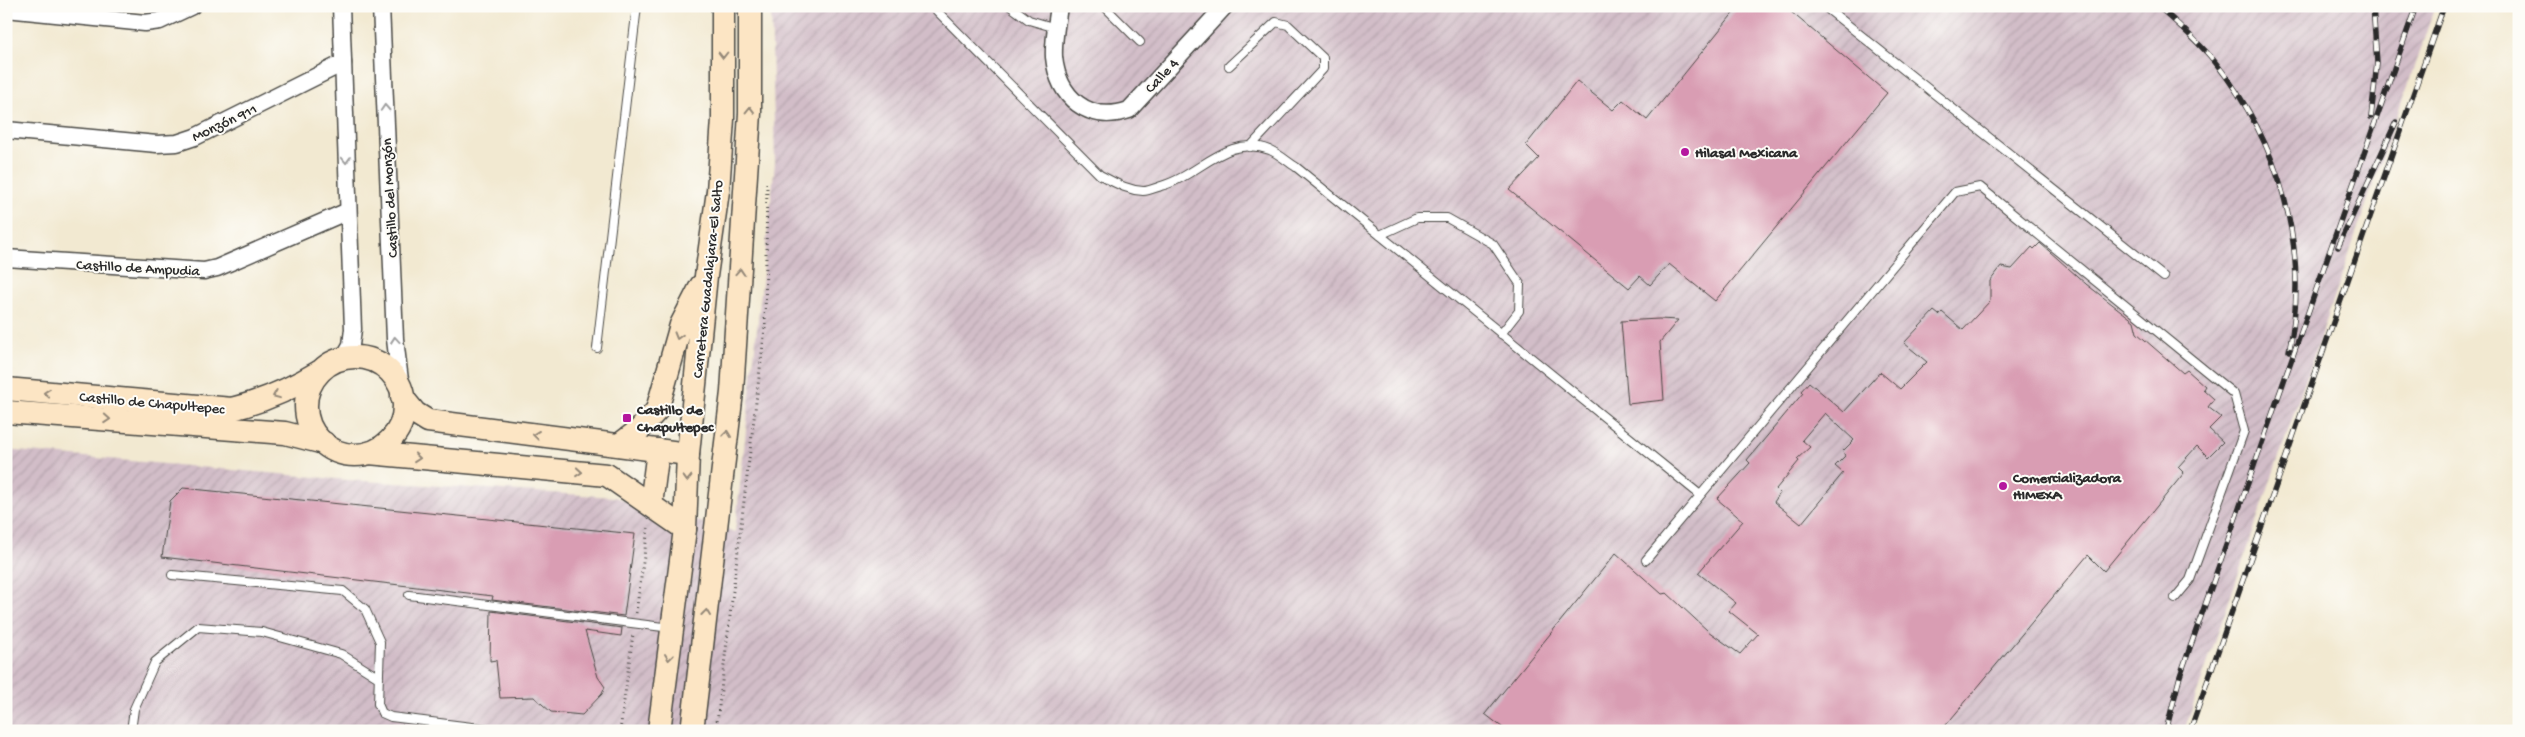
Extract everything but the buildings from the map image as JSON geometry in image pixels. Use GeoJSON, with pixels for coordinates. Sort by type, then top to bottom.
{"type":"FeatureCollection","features":[{"type":"Feature","properties":{"kind":"main road","name":"Carretera Guadalajara-El Salto"},"geometry":{"type":"LineString","coordinates":[[659,731],[685,528],[688,454],[706,276],[718,191],[723,119],[723,6]]}},
{"type":"Feature","properties":{"kind":"main road","name":"Carretera Guadalajara-El Salto"},"geometry":{"type":"LineString","coordinates":[[692,731],[732,392],[750,113],[750,6]]}},
{"type":"Feature","properties":{"kind":"main road"},"geometry":{"type":"LineString","coordinates":[[619,445],[639,430],[656,410],[681,325],[706,276]]}},
{"type":"Feature","properties":{"kind":"main road"},"geometry":{"type":"LineString","coordinates":[[685,528],[607,475],[369,453],[353,455],[338,452],[324,444],[314,432],[307,417],[306,402],[310,386],[319,372],[332,362],[343,359],[364,358],[380,364],[392,374],[416,413],[428,421],[688,454]]}},
{"type":"Feature","properties":{"kind":"main road","name":"Castillo de Chapultepec"},"geometry":{"type":"LineString","coordinates":[[6,389],[232,409],[256,403],[292,389],[319,372]]}},
{"type":"Feature","properties":{"kind":"main road"},"geometry":{"type":"LineString","coordinates":[[369,453],[383,446],[394,435],[402,421],[402,393]]}},
{"type":"Feature","properties":{"kind":"main road","name":"Castillo de Chapultepec"},"geometry":{"type":"LineString","coordinates":[[6,412],[285,433],[324,444]]}},
{"type":"Feature","properties":{"kind":"main road"},"geometry":{"type":"LineString","coordinates":[[651,505],[658,450]]}},
{"type":"Feature","properties":{"kind":"street"},"geometry":{"type":"LineString","coordinates":[[6,9],[145,23],[160,21],[192,6]]}},
{"type":"Feature","properties":{"kind":"street"},"geometry":{"type":"LineString","coordinates":[[341,6],[353,328],[350,345],[343,359]]}},
{"type":"Feature","properties":{"kind":"street","name":"Castillo del Monzón"},"geometry":{"type":"LineString","coordinates":[[380,6],[395,340],[402,393]]}},
{"type":"Feature","properties":{"kind":"street"},"geometry":{"type":"LineString","coordinates":[[1056,28],[1059,6]]}},
{"type":"Feature","properties":{"kind":"street","name":"Calle 4"},"geometry":{"type":"LineString","coordinates":[[1056,28],[1054,54],[1056,71],[1062,85],[1072,100],[1084,109],[1098,114],[1114,115],[1128,110],[1225,6]]}},
{"type":"Feature","properties":{"kind":"street","name":"Monzón 911"},"geometry":{"type":"LineString","coordinates":[[6,130],[157,144],[176,143],[195,137],[343,63]]}},
{"type":"Feature","properties":{"kind":"street","name":"Castillo de Ampudia"},"geometry":{"type":"LineString","coordinates":[[6,258],[204,271],[217,268],[348,211]]}},
{"type":"Feature","properties":{"kind":"lane"},"geometry":{"type":"LineString","coordinates":[[597,348],[637,6]]}},
{"type":"Feature","properties":{"kind":"lane"},"geometry":{"type":"LineString","coordinates":[[932,6],[1100,175],[1124,188],[1145,191],[1170,184],[1196,170],[1220,152],[1242,146],[1270,150],[1296,167],[1699,494]]}},
{"type":"Feature","properties":{"kind":"lane"},"geometry":{"type":"LineString","coordinates":[[1010,6],[1029,20],[1056,28]]}},
{"type":"Feature","properties":{"kind":"lane"},"geometry":{"type":"LineString","coordinates":[[1104,6],[1140,42]]}},
{"type":"Feature","properties":{"kind":"lane"},"geometry":{"type":"LineString","coordinates":[[1824,6],[2164,277]]}},
{"type":"Feature","properties":{"kind":"lane"},"geometry":{"type":"LineString","coordinates":[[1229,66],[1276,22],[1288,25],[1324,58],[1323,69],[1250,147]]}},
{"type":"Feature","properties":{"kind":"lane"},"geometry":{"type":"LineString","coordinates":[[1646,560],[1699,494],[1955,192],[1980,187],[2234,394],[2244,431],[2190,580],[2175,598]]}},
{"type":"Feature","properties":{"kind":"lane"},"geometry":{"type":"LineString","coordinates":[[1380,235],[1417,218],[1447,218],[1493,244],[1520,284],[1519,310],[1501,334]]}},
{"type":"Feature","properties":{"kind":"lane"},"geometry":{"type":"LineString","coordinates":[[172,576],[343,591],[365,608],[380,642],[378,704],[382,713],[390,718],[504,731]]}},
{"type":"Feature","properties":{"kind":"lane"},"geometry":{"type":"LineString","coordinates":[[409,596],[672,628]]}},
{"type":"Feature","properties":{"kind":"lane"},"geometry":{"type":"LineString","coordinates":[[131,731],[134,709],[155,662],[198,627],[262,632],[332,651],[341,654],[379,678]]}},
{"type":"Feature","properties":{"kind":"shaded area"},"geometry":{"type":"Polygon","coordinates":[[[771,6],[2435,6],[2184,731],[6,731],[6,450],[348,480],[614,497],[735,532],[775,163],[771,6]]]}},
{"type":"Feature","properties":{"kind":"railway"},"geometry":{"type":"LineString","coordinates":[[2158,6],[2195,40],[2215,62],[2237,93],[2257,127],[2272,162],[2284,198],[2292,236],[2296,274],[2295,313],[2289,351]]}},
{"type":"Feature","properties":{"kind":"railway"},"geometry":{"type":"LineString","coordinates":[[2371,117],[2377,63],[2373,6]]}},
{"type":"Feature","properties":{"kind":"railway"},"geometry":{"type":"LineString","coordinates":[[2166,731],[2180,676],[2416,6]]}},
{"type":"Feature","properties":{"kind":"railway"},"geometry":{"type":"LineString","coordinates":[[2190,731],[2444,6]]}},
{"type":"Feature","properties":{"kind":"railway"},"geometry":{"type":"LineString","coordinates":[[2338,247],[2396,122]]}},
{"type":"Feature","properties":{"kind":"place","name":"Hilasal Mexicana"},"geometry":{"type":"Point","coordinates":[1685,152]}},
{"type":"Feature","properties":{"kind":"place","name":"Castillo de Chapultepec"},"geometry":{"type":"Point","coordinates":[627,418]}},
{"type":"Feature","properties":{"kind":"place","name":"Comercializadora HIMEXA"},"geometry":{"type":"Point","coordinates":[2003,486]}}]}
